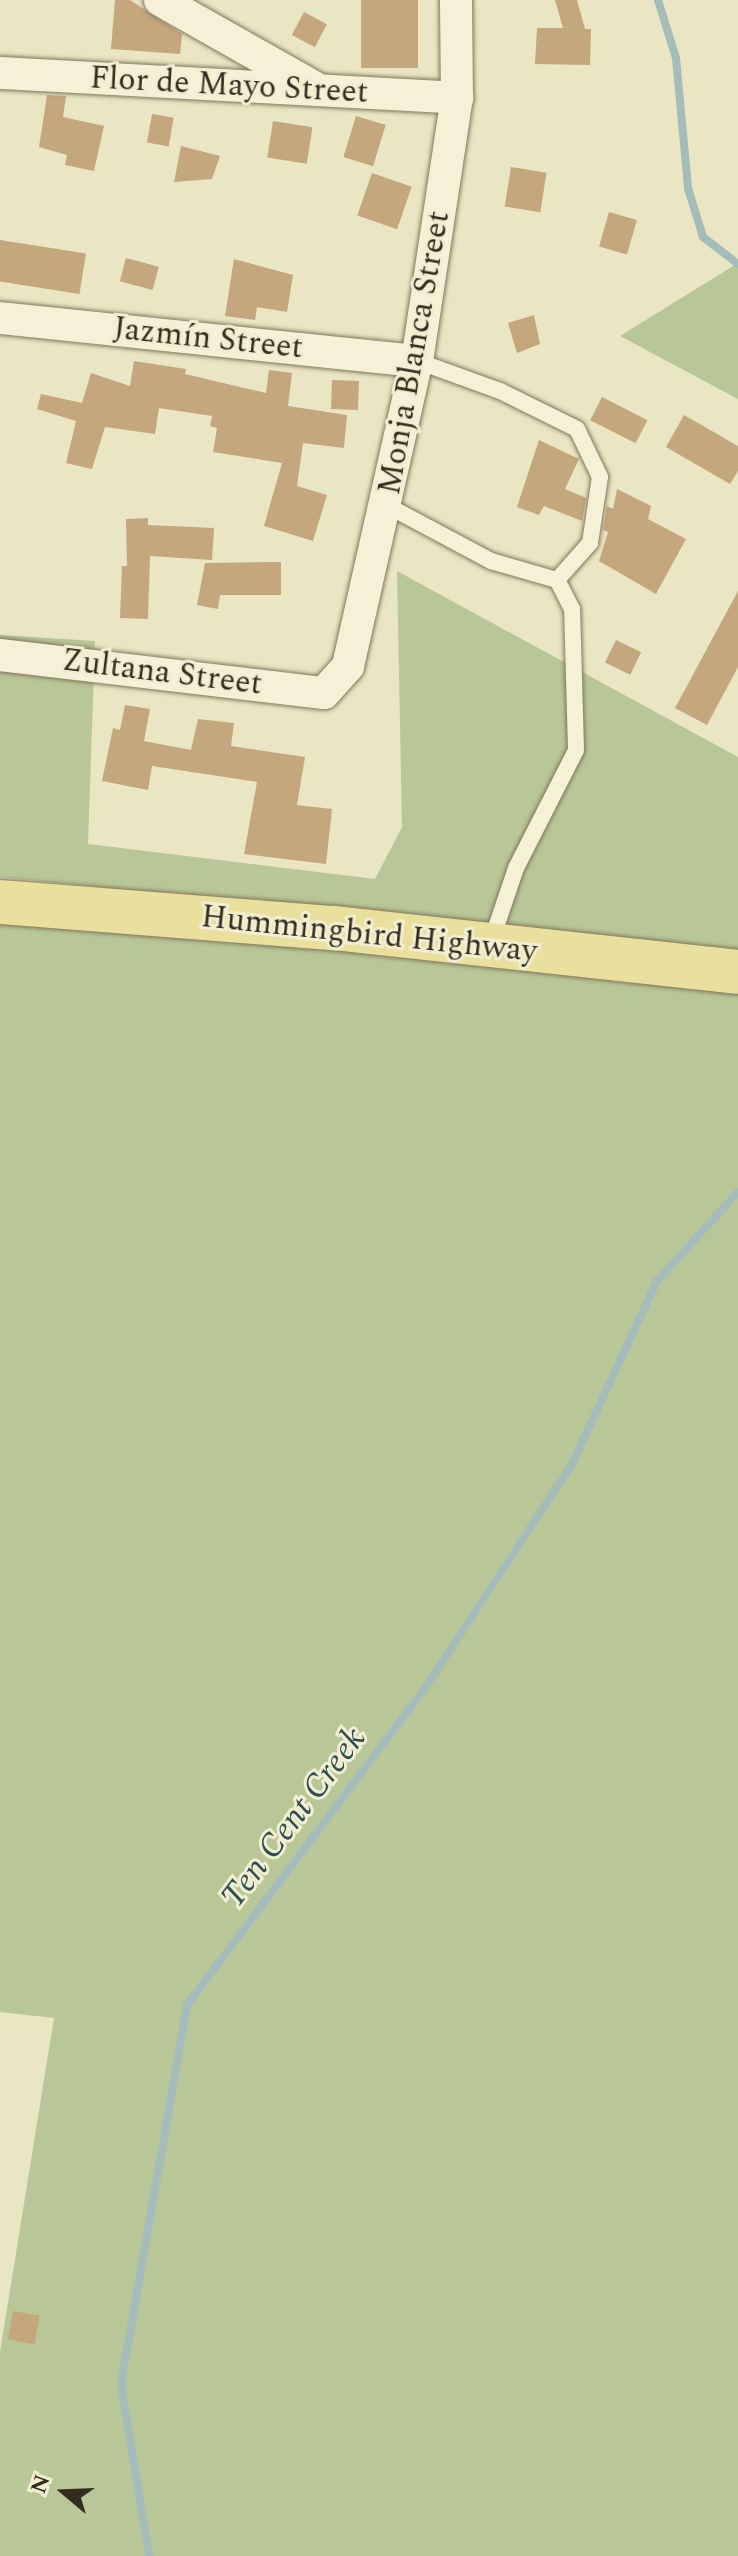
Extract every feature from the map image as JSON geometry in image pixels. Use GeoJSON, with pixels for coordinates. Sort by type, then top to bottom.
{"type":"FeatureCollection","features":[{"type":"Feature","properties":{"kind":"main road","name":"Hummingbird Highway"},"geometry":{"type":"LineString","coordinates":[[0,902],[334,928],[738,972]]}},
{"type":"Feature","properties":{"kind":"street"},"geometry":{"type":"LineString","coordinates":[[160,0],[321,91]]}},
{"type":"Feature","properties":{"kind":"street","name":"Monja Blanca Street"},"geometry":{"type":"LineString","coordinates":[[324,693],[348,666],[388,506],[417,361],[457,98],[456,0]]}},
{"type":"Feature","properties":{"kind":"street","name":"Flor de Mayo Street"},"geometry":{"type":"LineString","coordinates":[[0,73],[457,98]]}},
{"type":"Feature","properties":{"kind":"street","name":"Jazmín Street"},"geometry":{"type":"LineString","coordinates":[[0,318],[417,361]]}},
{"type":"Feature","properties":{"kind":"street","name":"Zultana Street"},"geometry":{"type":"LineString","coordinates":[[0,655],[324,693]]}},
{"type":"Feature","properties":{"kind":"lane"},"geometry":{"type":"LineString","coordinates":[[417,361],[500,391],[577,429],[600,477],[590,543],[557,580]]}},
{"type":"Feature","properties":{"kind":"lane"},"geometry":{"type":"LineString","coordinates":[[388,506],[491,561],[557,580],[572,609],[576,750],[516,868],[489,947]]}},
{"type":"Feature","properties":{"kind":"green space"},"geometry":{"type":"Polygon","coordinates":[[[738,263],[738,399],[620,336],[738,263]]]}},
{"type":"Feature","properties":{"kind":"green space"},"geometry":{"type":"Polygon","coordinates":[[[397,571],[738,757],[738,953],[0,877],[0,635],[95,641],[88,844],[375,879],[402,827],[397,571]]]}},
{"type":"Feature","properties":{"kind":"green space"},"geometry":{"type":"Polygon","coordinates":[[[0,909],[738,986],[738,2556],[0,2556],[0,2352],[54,2018],[0,2012],[0,909]]]}},
{"type":"Feature","properties":{"kind":"building"},"geometry":{"type":"Polygon","coordinates":[[[115,0],[130,0],[182,34],[180,54],[111,49],[115,0]]]}},
{"type":"Feature","properties":{"kind":"building"},"geometry":{"type":"Polygon","coordinates":[[[361,0],[418,0],[418,68],[361,68],[361,0]]]}},
{"type":"Feature","properties":{"kind":"building"},"geometry":{"type":"Polygon","coordinates":[[[555,0],[577,0],[585,29],[591,29],[590,65],[535,64],[537,28],[563,28],[555,0]]]}},
{"type":"Feature","properties":{"kind":"building"},"geometry":{"type":"Polygon","coordinates":[[[304,12],[327,24],[315,47],[292,35],[304,12]]]}},
{"type":"Feature","properties":{"kind":"building"},"geometry":{"type":"Polygon","coordinates":[[[47,95],[66,96],[63,117],[104,126],[94,171],[65,165],[67,155],[39,147],[47,95]]]}},
{"type":"Feature","properties":{"kind":"building"},"geometry":{"type":"Polygon","coordinates":[[[152,114],[174,118],[169,146],[147,143],[152,114]]]}},
{"type":"Feature","properties":{"kind":"building"},"geometry":{"type":"Polygon","coordinates":[[[356,116],[386,125],[373,166],[343,157],[356,116]]]}},
{"type":"Feature","properties":{"kind":"building"},"geometry":{"type":"Polygon","coordinates":[[[273,121],[313,127],[307,164],[267,158],[273,121]]]}},
{"type":"Feature","properties":{"kind":"building"},"geometry":{"type":"Polygon","coordinates":[[[181,146],[220,156],[212,179],[174,182],[181,146]]]}},
{"type":"Feature","properties":{"kind":"building"},"geometry":{"type":"Polygon","coordinates":[[[511,167],[547,173],[540,212],[505,207],[511,167]]]}},
{"type":"Feature","properties":{"kind":"building"},"geometry":{"type":"Polygon","coordinates":[[[372,173],[412,187],[397,229],[357,216],[372,173]]]}},
{"type":"Feature","properties":{"kind":"building"},"geometry":{"type":"Polygon","coordinates":[[[609,212],[637,220],[627,255],[599,247],[609,212]]]}},
{"type":"Feature","properties":{"kind":"building"},"geometry":{"type":"Polygon","coordinates":[[[0,240],[86,254],[80,294],[0,282],[0,240]]]}},
{"type":"Feature","properties":{"kind":"building"},"geometry":{"type":"Polygon","coordinates":[[[126,258],[159,267],[153,290],[120,281],[126,258]]]}},
{"type":"Feature","properties":{"kind":"building"},"geometry":{"type":"Polygon","coordinates":[[[234,259],[293,275],[287,312],[257,307],[255,320],[225,316],[234,259]]]}},
{"type":"Feature","properties":{"kind":"building"},"geometry":{"type":"Polygon","coordinates":[[[534,315],[540,344],[517,353],[508,323],[534,315]]]}},
{"type":"Feature","properties":{"kind":"building"},"geometry":{"type":"Polygon","coordinates":[[[134,361],[186,369],[185,374],[266,393],[269,370],[292,373],[288,406],[347,415],[344,448],[303,443],[297,486],[327,495],[313,541],[264,526],[282,463],[213,452],[217,428],[210,426],[212,416],[159,408],[155,434],[105,427],[92,469],[66,463],[76,421],[37,409],[41,394],[82,403],[91,373],[130,386],[134,361]]]}},
{"type":"Feature","properties":{"kind":"building"},"geometry":{"type":"Polygon","coordinates":[[[332,380],[359,381],[358,410],[331,409],[332,380]]]}},
{"type":"Feature","properties":{"kind":"building"},"geometry":{"type":"Polygon","coordinates":[[[602,397],[647,420],[636,443],[590,420],[602,397]]]}},
{"type":"Feature","properties":{"kind":"building"},"geometry":{"type":"Polygon","coordinates":[[[684,415],[738,446],[738,471],[730,484],[666,447],[684,415]]]}},
{"type":"Feature","properties":{"kind":"building"},"geometry":{"type":"Polygon","coordinates":[[[539,440],[579,459],[565,489],[586,498],[582,521],[544,506],[539,515],[517,507],[539,440]]]}},
{"type":"Feature","properties":{"kind":"building"},"geometry":{"type":"Polygon","coordinates":[[[617,489],[651,506],[648,519],[686,539],[656,594],[599,561],[608,532],[603,530],[607,506],[613,509],[617,489]]]}},
{"type":"Feature","properties":{"kind":"building"},"geometry":{"type":"Polygon","coordinates":[[[148,518],[148,525],[214,528],[212,560],[150,556],[148,619],[120,618],[122,566],[127,566],[126,519],[148,518]]]}},
{"type":"Feature","properties":{"kind":"building"},"geometry":{"type":"Polygon","coordinates":[[[281,562],[281,595],[220,595],[218,609],[197,605],[205,563],[281,562]]]}},
{"type":"Feature","properties":{"kind":"building"},"geometry":{"type":"Polygon","coordinates":[[[738,591],[738,667],[707,725],[675,708],[738,591]]]}},
{"type":"Feature","properties":{"kind":"building"},"geometry":{"type":"Polygon","coordinates":[[[616,640],[641,652],[630,675],[605,662],[616,640]]]}},
{"type":"Feature","properties":{"kind":"building"},"geometry":{"type":"Polygon","coordinates":[[[125,705],[150,709],[144,741],[191,750],[198,719],[234,723],[231,746],[305,757],[297,805],[332,809],[326,864],[244,854],[257,782],[152,766],[148,790],[102,781],[113,728],[120,730],[125,705]]]}},
{"type":"Feature","properties":{"kind":"building"},"geometry":{"type":"Polygon","coordinates":[[[13,2311],[40,2316],[35,2344],[8,2340],[13,2311]]]}},
{"type":"Feature","properties":{"kind":"waterway","name":"Ten Cent Creek"},"geometry":{"type":"LineString","coordinates":[[658,0],[676,58],[688,188],[703,237],[738,264]]}},
{"type":"Feature","properties":{"kind":"waterway","name":"Ten Cent Creek"},"geometry":{"type":"LineString","coordinates":[[149,2556],[121,2384],[187,2005],[427,1685],[572,1464],[657,1281],[738,1192]]}}]}
